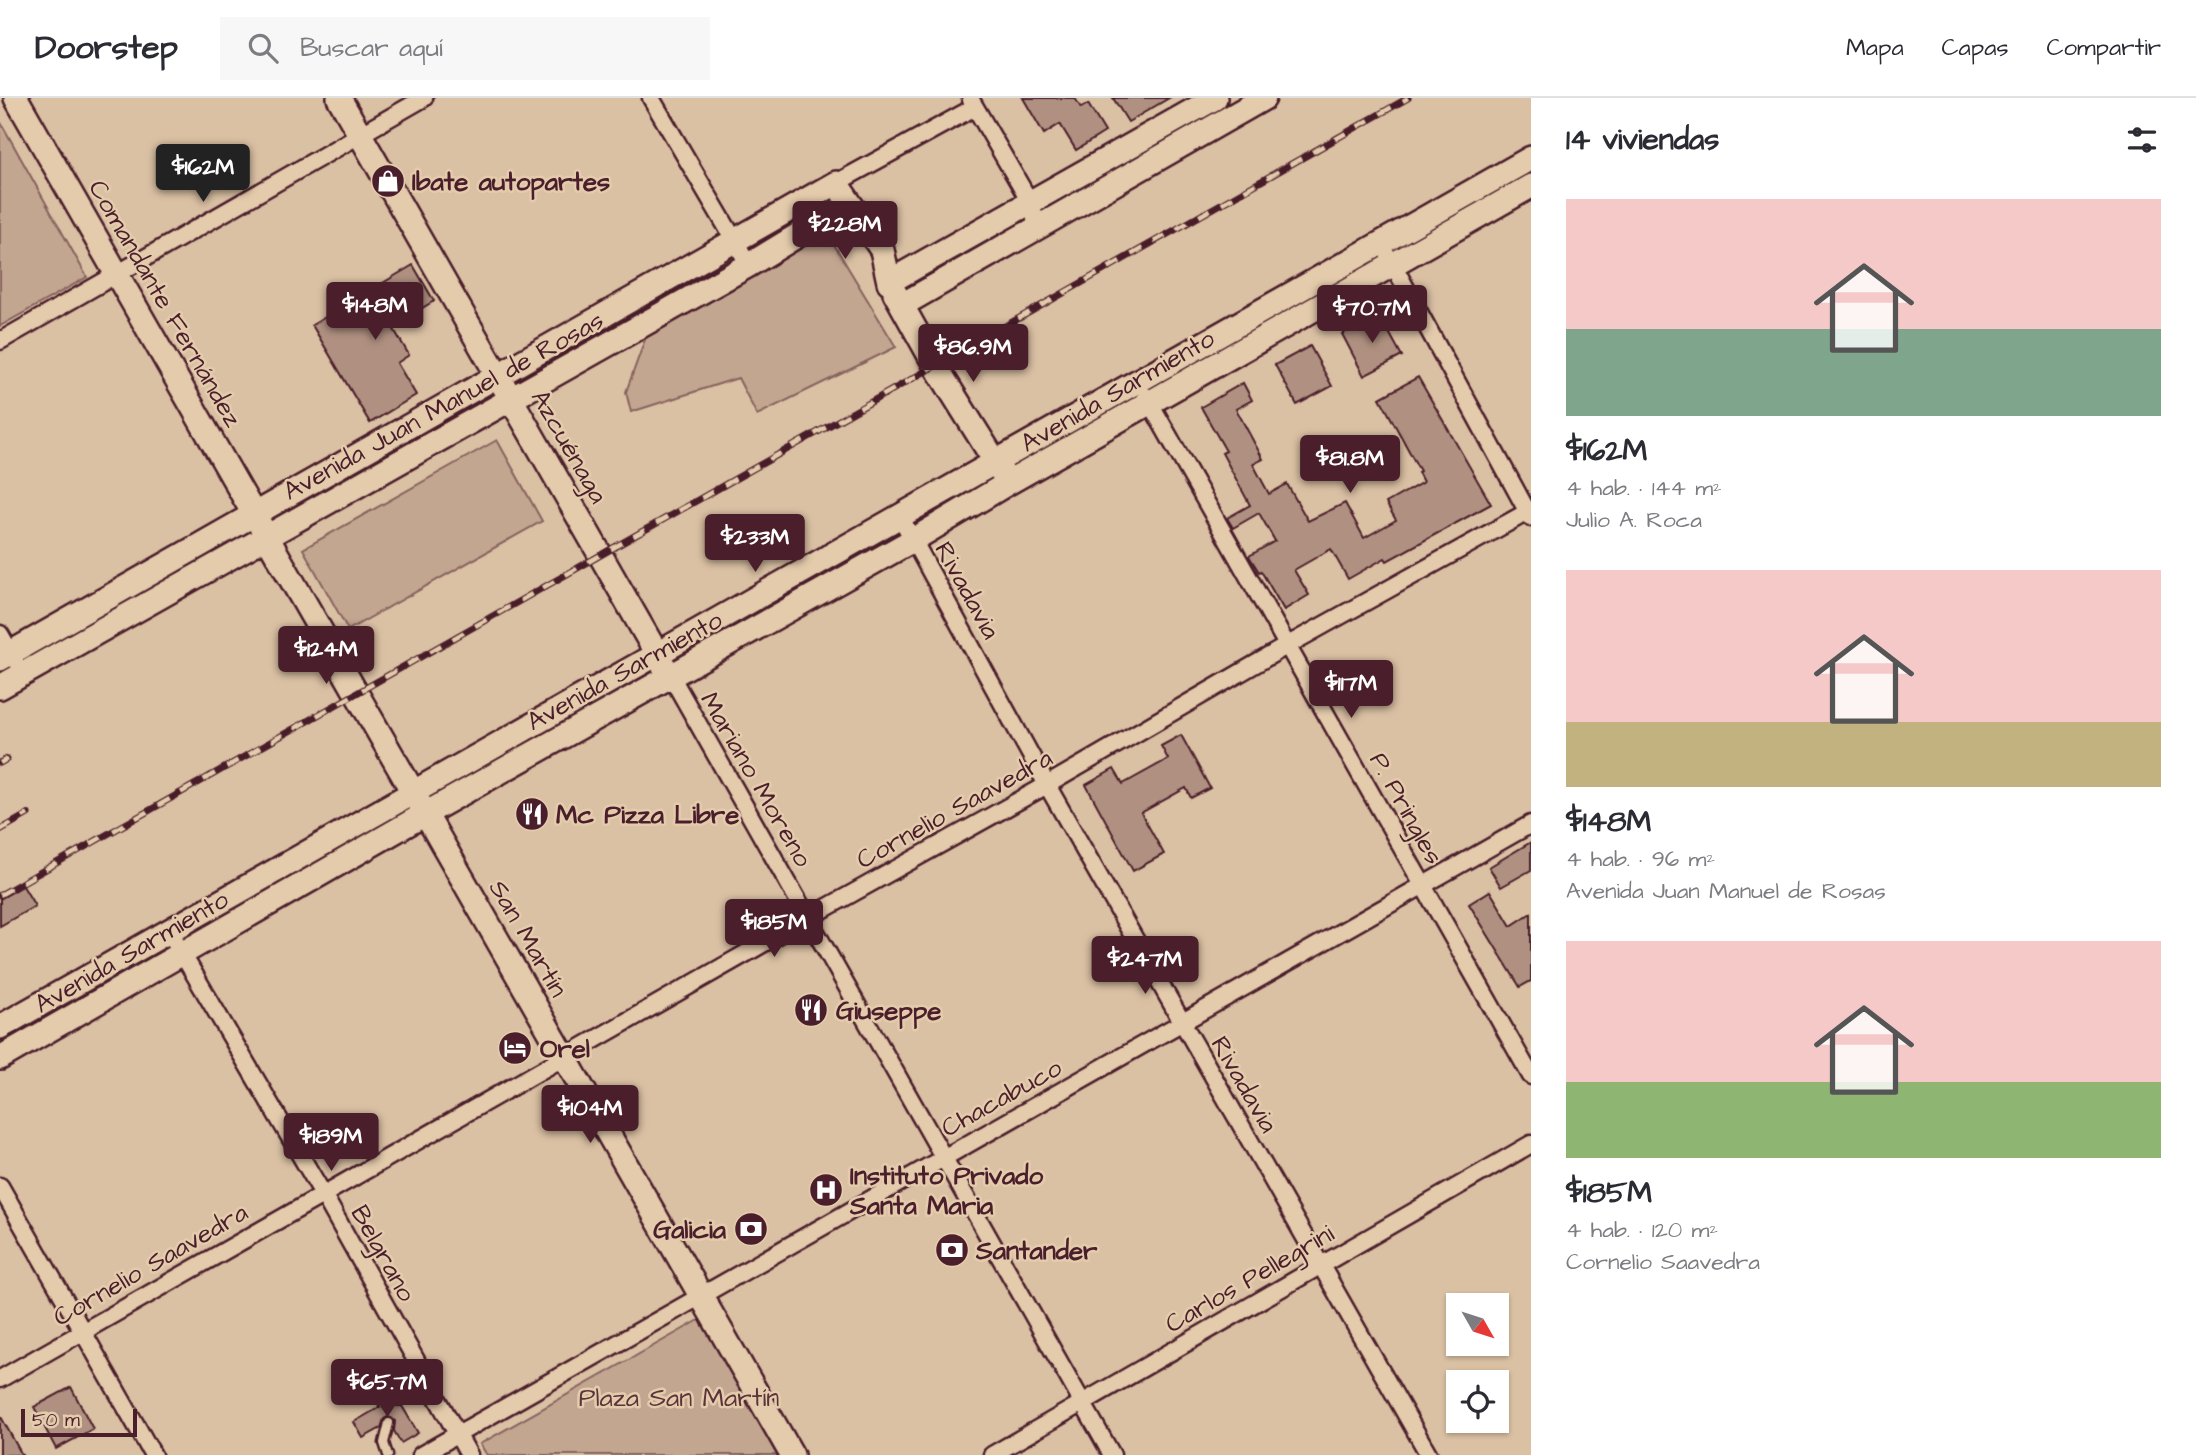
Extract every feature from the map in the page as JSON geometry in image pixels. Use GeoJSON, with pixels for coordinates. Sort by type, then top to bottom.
{"type":"FeatureCollection","features":[{"type":"Feature","properties":{"kind":"main road","name":"Comandante Fernández"},"geometry":{"type":"LineString","coordinates":[[16,98],[413,793]]}},
{"type":"Feature","properties":{"kind":"main road","name":"Azcuénaga"},"geometry":{"type":"LineString","coordinates":[[339,98],[671,676]]}},
{"type":"Feature","properties":{"kind":"main road"},"geometry":{"type":"LineString","coordinates":[[889,282],[1215,98]]}},
{"type":"Feature","properties":{"kind":"main road"},"geometry":{"type":"LineString","coordinates":[[902,305],[1264,98]]}},
{"type":"Feature","properties":{"kind":"main road","name":"Avenida Sarmiento"},"geometry":{"type":"LineString","coordinates":[[0,1027],[1531,158]]}},
{"type":"Feature","properties":{"kind":"main road","name":"Avenida Sarmiento"},"geometry":{"type":"LineString","coordinates":[[0,1058],[1531,186]]}},
{"type":"Feature","properties":{"kind":"main road","name":"Avenida Juan Manuel de Rosas"},"geometry":{"type":"LineString","coordinates":[[4,648],[254,514],[829,187]]}},
{"type":"Feature","properties":{"kind":"main road"},"geometry":{"type":"LineString","coordinates":[[829,187],[882,250],[889,282]]}},
{"type":"Feature","properties":{"kind":"main road"},"geometry":{"type":"LineString","coordinates":[[829,187],[836,212],[889,282],[1008,483]]}},
{"type":"Feature","properties":{"kind":"main road","name":"Avenida Juan Manuel de Rosas"},"geometry":{"type":"LineString","coordinates":[[0,687],[749,265],[836,212]]}},
{"type":"Feature","properties":{"kind":"main road","name":"San Martín"},"geometry":{"type":"LineString","coordinates":[[413,793],[792,1455]]}},
{"type":"Feature","properties":{"kind":"street"},"geometry":{"type":"LineString","coordinates":[[0,341],[424,98]]}},
{"type":"Feature","properties":{"kind":"street"},"geometry":{"type":"LineString","coordinates":[[651,98],[749,265]]}},
{"type":"Feature","properties":{"kind":"street"},"geometry":{"type":"LineString","coordinates":[[829,187],[973,102],[1030,202],[1038,226]]}},
{"type":"Feature","properties":{"kind":"street"},"geometry":{"type":"LineString","coordinates":[[1382,243],[1530,513]]}},
{"type":"Feature","properties":{"kind":"street","name":"P. Pringles"},"geometry":{"type":"LineString","coordinates":[[1139,381],[1531,1076]]}},
{"type":"Feature","properties":{"kind":"street","name":"Cornelio Saavedra"},"geometry":{"type":"LineString","coordinates":[[0,1379],[1288,645],[1530,513]]}},
{"type":"Feature","properties":{"kind":"street","name":"Rivadavia"},"geometry":{"type":"LineString","coordinates":[[900,516],[1046,785],[1429,1455]]}},
{"type":"Feature","properties":{"kind":"street"},"geometry":{"type":"LineString","coordinates":[[4,648],[23,674]]}},
{"type":"Feature","properties":{"kind":"street","name":"Mariano Moreno"},"geometry":{"type":"LineString","coordinates":[[671,676],[1112,1455]]}},
{"type":"Feature","properties":{"kind":"street","name":"Chacabuco"},"geometry":{"type":"LineString","coordinates":[[421,1455],[1531,824]]}},
{"type":"Feature","properties":{"kind":"street","name":"Belgrano"},"geometry":{"type":"LineString","coordinates":[[169,931],[323,1194],[469,1455]]}},
{"type":"Feature","properties":{"kind":"street","name":"Carlos Pellegrini"},"geometry":{"type":"LineString","coordinates":[[992,1455],[1531,1144]]}},
{"type":"Feature","properties":{"kind":"street"},"geometry":{"type":"LineString","coordinates":[[0,1186],[153,1455]]}},
{"type":"Feature","properties":{"kind":"lane"},"geometry":{"type":"LineString","coordinates":[[399,1401],[428,1382]]}},
{"type":"Feature","properties":{"kind":"lane"},"geometry":{"type":"LineString","coordinates":[[388,1455],[384,1443],[389,1423]]}},
{"type":"Feature","properties":{"kind":"green space"},"geometry":{"type":"Polygon","coordinates":[[[0,121],[87,277],[0,326],[0,121]]]}},
{"type":"Feature","properties":{"kind":"green space"},"geometry":{"type":"Polygon","coordinates":[[[1531,171],[1531,179],[1410,247],[1407,241],[1531,171]]]}},
{"type":"Feature","properties":{"kind":"green space"},"geometry":{"type":"Polygon","coordinates":[[[809,208],[813,215],[765,241],[761,234],[809,208]]]}},
{"type":"Feature","properties":{"kind":"green space"},"geometry":{"type":"Polygon","coordinates":[[[1014,223],[1018,229],[918,285],[914,279],[1014,223]]]}},
{"type":"Feature","properties":{"kind":"green space"},"geometry":{"type":"Polygon","coordinates":[[[827,233],[896,347],[757,415],[738,378],[631,412],[626,392],[647,334],[827,233]]]}},
{"type":"Feature","properties":{"kind":"green space"},"geometry":{"type":"Polygon","coordinates":[[[717,260],[722,267],[520,381],[516,373],[717,260]]]}},
{"type":"Feature","properties":{"kind":"green space"},"geometry":{"type":"Polygon","coordinates":[[[474,398],[478,405],[285,514],[281,508],[474,398]]]}},
{"type":"Feature","properties":{"kind":"green space"},"geometry":{"type":"Polygon","coordinates":[[[497,440],[542,521],[348,630],[303,549],[497,440]]]}},
{"type":"Feature","properties":{"kind":"green space"},"geometry":{"type":"Polygon","coordinates":[[[230,534],[235,542],[39,654],[35,647],[230,534]]]}},
{"type":"Feature","properties":{"kind":"green space"},"geometry":{"type":"Polygon","coordinates":[[[874,547],[876,552],[687,659],[684,654],[874,547]]]}},
{"type":"Feature","properties":{"kind":"green space"},"geometry":{"type":"Polygon","coordinates":[[[631,682],[634,688],[452,786],[631,682]]]}},
{"type":"Feature","properties":{"kind":"green space"},"geometry":{"type":"Polygon","coordinates":[[[394,817],[398,824],[205,934],[201,927],[394,817]]]}},
{"type":"Feature","properties":{"kind":"green space"},"geometry":{"type":"Polygon","coordinates":[[[146,960],[149,965],[0,1051],[0,1043],[146,960]]]}},
{"type":"Feature","properties":{"kind":"green space","name":"Plaza San Martín"},"geometry":{"type":"Polygon","coordinates":[[[701,1319],[777,1455],[487,1455],[480,1444],[701,1319]]]}},
{"type":"Feature","properties":{"kind":"building"},"geometry":{"type":"Polygon","coordinates":[[[1023,98],[1075,98],[1081,108],[1088,104],[1105,132],[1076,150],[1060,124],[1044,134],[1023,98]]]}},
{"type":"Feature","properties":{"kind":"building"},"geometry":{"type":"Polygon","coordinates":[[[1113,98],[1169,98],[1128,122],[1113,98]]]}},
{"type":"Feature","properties":{"kind":"building"},"geometry":{"type":"Polygon","coordinates":[[[413,265],[434,301],[392,326],[409,355],[397,363],[416,395],[370,423],[312,325],[413,265]]]}},
{"type":"Feature","properties":{"kind":"building"},"geometry":{"type":"Polygon","coordinates":[[[1379,314],[1402,356],[1364,376],[1342,334],[1379,314]]]}},
{"type":"Feature","properties":{"kind":"building"},"geometry":{"type":"Polygon","coordinates":[[[1310,346],[1332,386],[1297,405],[1275,365],[1310,346]]]}},
{"type":"Feature","properties":{"kind":"building"},"geometry":{"type":"Polygon","coordinates":[[[1418,377],[1491,504],[1387,561],[1385,558],[1348,579],[1331,549],[1294,570],[1309,595],[1284,610],[1249,556],[1275,541],[1259,513],[1233,528],[1227,518],[1250,505],[1222,453],[1226,451],[1201,407],[1243,383],[1252,400],[1236,409],[1263,459],[1253,464],[1269,494],[1287,484],[1308,521],[1345,503],[1364,538],[1396,520],[1386,503],[1423,482],[1418,472],[1420,471],[1380,398],[1418,377]]]}},
{"type":"Feature","properties":{"kind":"building"},"geometry":{"type":"Polygon","coordinates":[[[1181,735],[1210,788],[1191,798],[1186,788],[1141,813],[1164,854],[1133,871],[1086,785],[1114,769],[1123,784],[1168,759],[1161,746],[1181,735]]]}},
{"type":"Feature","properties":{"kind":"building"},"geometry":{"type":"Polygon","coordinates":[[[1531,842],[1531,870],[1501,887],[1489,867],[1531,842]]]}},
{"type":"Feature","properties":{"kind":"building"},"geometry":{"type":"Polygon","coordinates":[[[23,886],[35,906],[0,926],[0,899],[23,886]]]}},
{"type":"Feature","properties":{"kind":"building"},"geometry":{"type":"Polygon","coordinates":[[[1490,891],[1511,926],[1531,913],[1531,981],[1520,987],[1469,904],[1490,891]]]}},
{"type":"Feature","properties":{"kind":"building"},"geometry":{"type":"Polygon","coordinates":[[[71,1387],[93,1429],[56,1449],[34,1407],[71,1387]]]}},
{"type":"Feature","properties":{"kind":"building"},"geometry":{"type":"Polygon","coordinates":[[[393,1390],[396,1394],[393,1403],[402,1406],[418,1433],[401,1443],[394,1431],[395,1421],[388,1417],[384,1419],[381,1428],[363,1438],[354,1422],[380,1407],[376,1400],[393,1390]]]}},
{"type":"Feature","properties":{"kind":"building"},"geometry":{"type":"Polygon","coordinates":[[[0,1415],[22,1455],[0,1455],[0,1415]]]}},
{"type":"Feature","properties":{"kind":"railway"},"geometry":{"type":"LineString","coordinates":[[0,895],[1408,98]]}},
{"type":"Feature","properties":{"kind":"railway"},"geometry":{"type":"LineString","coordinates":[[0,763],[7,759]]}},
{"type":"Feature","properties":{"kind":"railway"},"geometry":{"type":"LineString","coordinates":[[0,830],[28,814]]}},
{"type":"Feature","properties":{"kind":"place","name":"Ibate autopartes"},"geometry":{"type":"Point","coordinates":[388,181]}},
{"type":"Feature","properties":{"kind":"place","name":"Mc Pizza Libre"},"geometry":{"type":"Point","coordinates":[532,814]}},
{"type":"Feature","properties":{"kind":"place","name":"Giuseppe"},"geometry":{"type":"Point","coordinates":[811,1010]}},
{"type":"Feature","properties":{"kind":"place","name":"Orel"},"geometry":{"type":"Point","coordinates":[515,1048]}},
{"type":"Feature","properties":{"kind":"place","name":"Instituto Privado Santa Maria"},"geometry":{"type":"Point","coordinates":[826,1190]}},
{"type":"Feature","properties":{"kind":"place","name":"Galicia"},"geometry":{"type":"Point","coordinates":[751,1229]}},
{"type":"Feature","properties":{"kind":"place","name":"Santander"},"geometry":{"type":"Point","coordinates":[952,1250]}}]}
